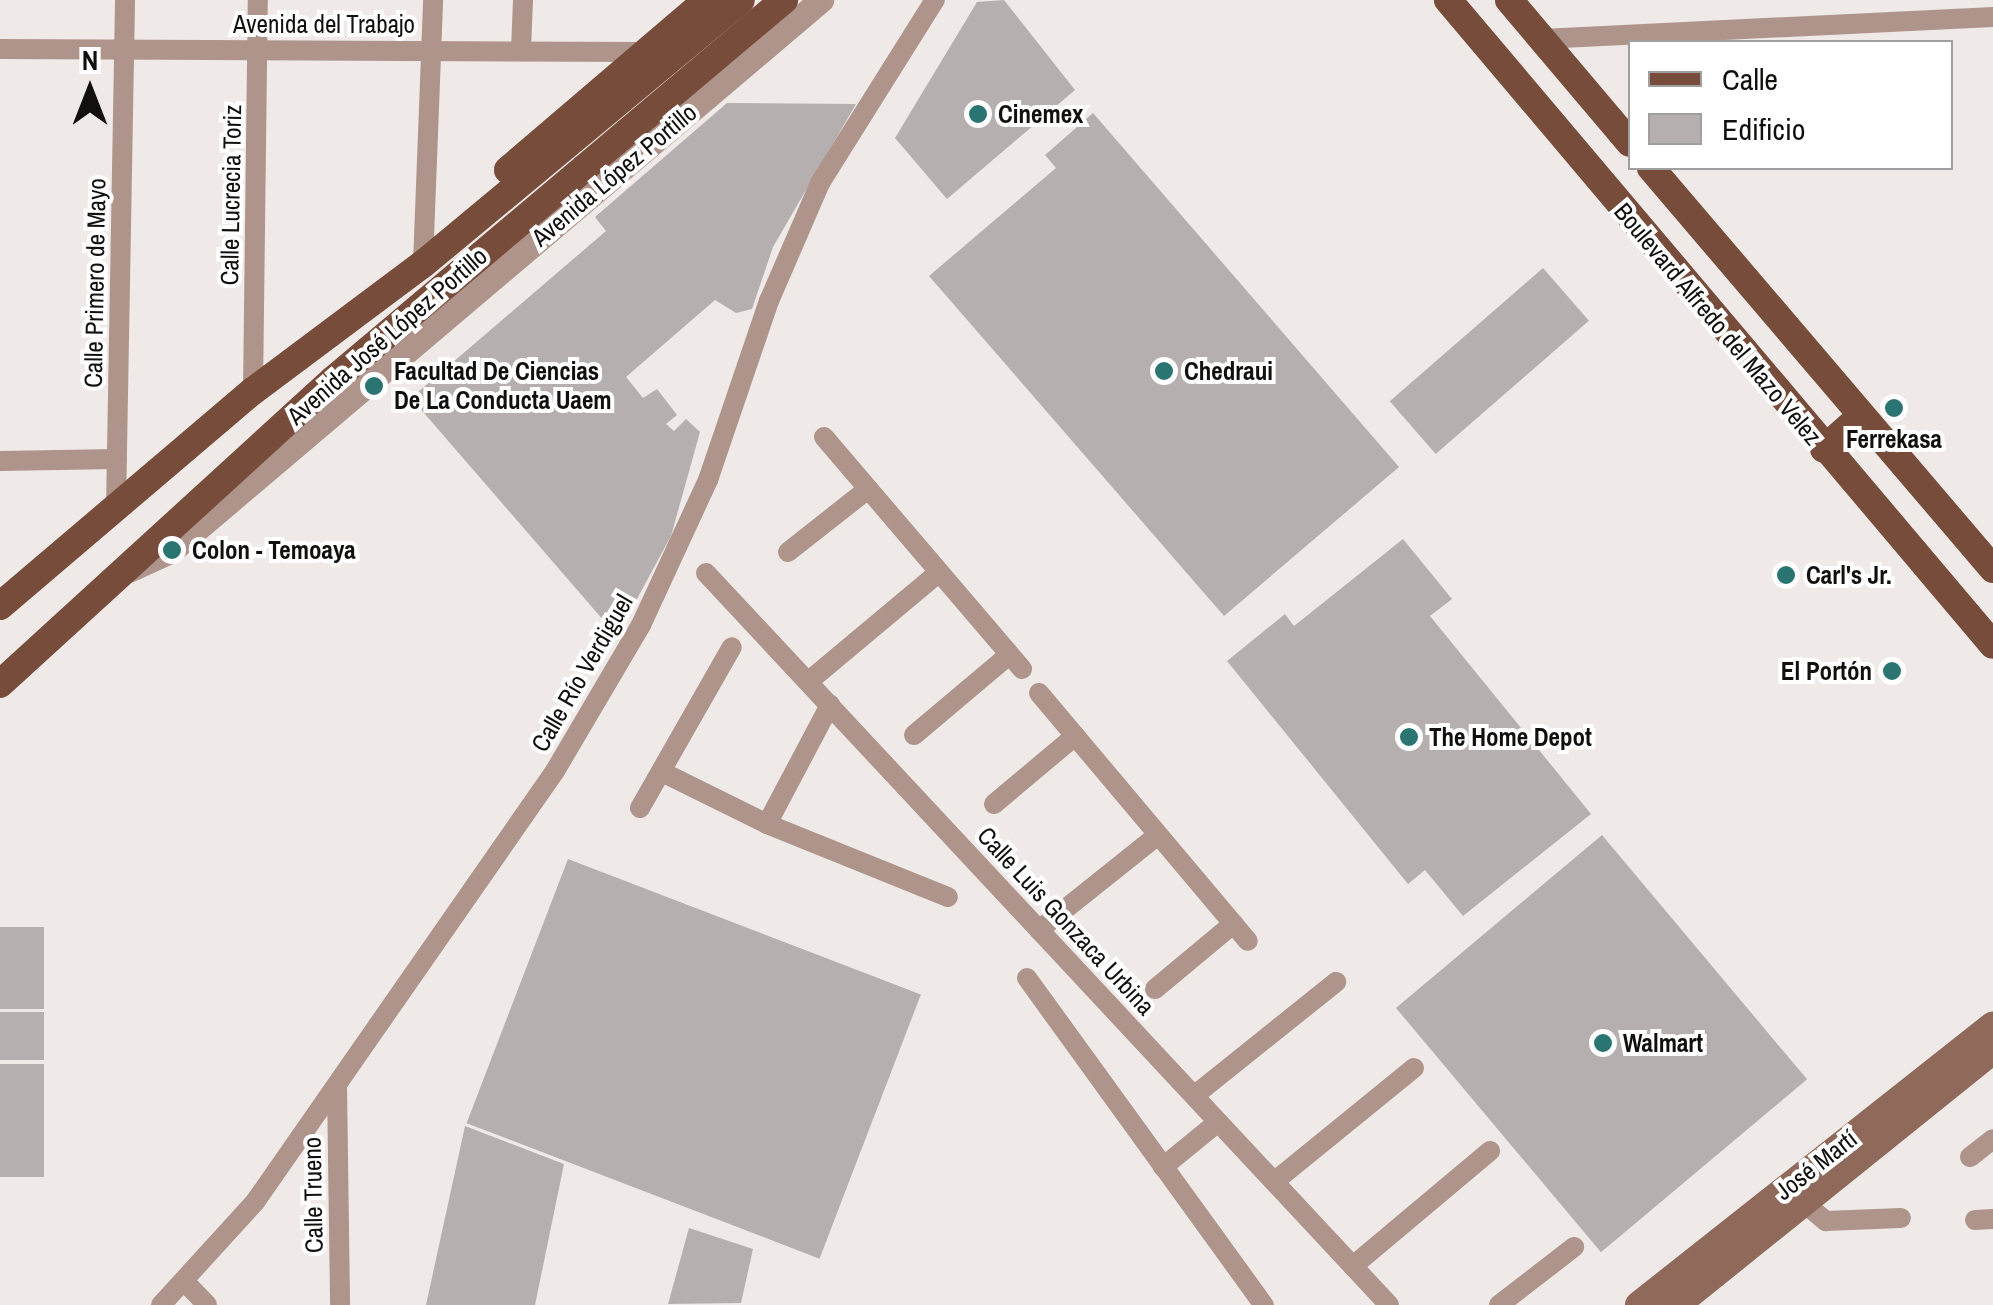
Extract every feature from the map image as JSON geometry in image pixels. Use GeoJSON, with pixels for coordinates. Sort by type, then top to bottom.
{"type":"FeatureCollection","features":[{"type":"Feature","properties":{"kind":"main road"},"geometry":{"type":"LineString","coordinates":[[451,240],[486,191],[707,0]]}},
{"type":"Feature","properties":{"kind":"main road","name":"Avenida José López Portillo"},"geometry":{"type":"LineString","coordinates":[[0,606],[252,392],[423,264],[741,0]]}},
{"type":"Feature","properties":{"kind":"main road","name":"Avenida José López Portillo"},"geometry":{"type":"LineString","coordinates":[[0,684],[127,572],[222,480],[784,0]]}},
{"type":"Feature","properties":{"kind":"main road","name":"Boulevard Alfredo del Mazo Velez"},"geometry":{"type":"LineString","coordinates":[[1448,0],[1993,645]]}},
{"type":"Feature","properties":{"kind":"main road"},"geometry":{"type":"LineString","coordinates":[[1510,0],[1628,142]]}},
{"type":"Feature","properties":{"kind":"main road","name":"Boulevard Alfredo del Mazo Velez"},"geometry":{"type":"LineString","coordinates":[[1653,170],[1993,569]]}},
{"type":"Feature","properties":{"kind":"main road"},"geometry":{"type":"LineString","coordinates":[[1824,449],[1861,416]]}},
{"type":"Feature","properties":{"kind":"main road","name":"José Martí"},"geometry":{"type":"LineString","coordinates":[[1661,1301],[1993,1026]]}},
{"type":"Feature","properties":{"kind":"main road","name":"José Martí"},"geometry":{"type":"LineString","coordinates":[[1661,1301],[1803,1202],[1993,1050]]}},
{"type":"Feature","properties":{"kind":"street","name":"Calle Primero de Mayo"},"geometry":{"type":"LineString","coordinates":[[116,508],[126,0]]}},
{"type":"Feature","properties":{"kind":"street","name":"Calle Lucrecia Toriz"},"geometry":{"type":"LineString","coordinates":[[252,392],[258,0]]}},
{"type":"Feature","properties":{"kind":"street"},"geometry":{"type":"LineString","coordinates":[[423,264],[432,0]]}},
{"type":"Feature","properties":{"kind":"street"},"geometry":{"type":"LineString","coordinates":[[521,50],[522,0]]}},
{"type":"Feature","properties":{"kind":"street","name":"Avenida López Portillo"},"geometry":{"type":"LineString","coordinates":[[127,572],[172,550],[820,0]]}},
{"type":"Feature","properties":{"kind":"street","name":"Calle Río Verdiguel"},"geometry":{"type":"LineString","coordinates":[[165,1304],[255,1202],[555,771],[641,625],[708,480],[769,301],[813,197],[935,0]]}},
{"type":"Feature","properties":{"kind":"street"},"geometry":{"type":"LineString","coordinates":[[1542,39],[1993,18]]}},
{"type":"Feature","properties":{"kind":"street","name":"Avenida del Trabajo"},"geometry":{"type":"LineString","coordinates":[[0,49],[648,52]]}},
{"type":"Feature","properties":{"kind":"street"},"geometry":{"type":"LineString","coordinates":[[824,437],[1016,662],[914,734]]}},
{"type":"Feature","properties":{"kind":"street"},"geometry":{"type":"LineString","coordinates":[[0,461],[117,459]]}},
{"type":"Feature","properties":{"kind":"street"},"geometry":{"type":"LineString","coordinates":[[788,552],[868,488]]}},
{"type":"Feature","properties":{"kind":"street","name":"Calle Luis Gonzaca Urbina"},"geometry":{"type":"LineString","coordinates":[[706,573],[1389,1305]]}},
{"type":"Feature","properties":{"kind":"street"},"geometry":{"type":"LineString","coordinates":[[809,681],[938,573]]}},
{"type":"Feature","properties":{"kind":"street"},"geometry":{"type":"LineString","coordinates":[[640,808],[732,648]]}},
{"type":"Feature","properties":{"kind":"street"},"geometry":{"type":"LineString","coordinates":[[1039,693],[1248,941]]}},
{"type":"Feature","properties":{"kind":"street"},"geometry":{"type":"LineString","coordinates":[[767,824],[830,705]]}},
{"type":"Feature","properties":{"kind":"street"},"geometry":{"type":"LineString","coordinates":[[994,804],[1075,736]]}},
{"type":"Feature","properties":{"kind":"street"},"geometry":{"type":"LineString","coordinates":[[662,772],[767,824],[948,897]]}},
{"type":"Feature","properties":{"kind":"street"},"geometry":{"type":"LineString","coordinates":[[1039,930],[1158,835]]}},
{"type":"Feature","properties":{"kind":"street"},"geometry":{"type":"LineString","coordinates":[[1155,988],[1233,924]]}},
{"type":"Feature","properties":{"kind":"street"},"geometry":{"type":"LineString","coordinates":[[1027,978],[1264,1305]]}},
{"type":"Feature","properties":{"kind":"street"},"geometry":{"type":"LineString","coordinates":[[1194,1095],[1336,982]]}},
{"type":"Feature","properties":{"kind":"street"},"geometry":{"type":"LineString","coordinates":[[1275,1181],[1414,1068]]}},
{"type":"Feature","properties":{"kind":"street","name":"Calle Trueno"},"geometry":{"type":"LineString","coordinates":[[337,1085],[340,1305]]}},
{"type":"Feature","properties":{"kind":"street"},"geometry":{"type":"LineString","coordinates":[[1164,1166],[1218,1122]]}},
{"type":"Feature","properties":{"kind":"street"},"geometry":{"type":"LineString","coordinates":[[1970,1157],[1993,1139]]}},
{"type":"Feature","properties":{"kind":"street"},"geometry":{"type":"LineString","coordinates":[[1354,1266],[1490,1151]]}},
{"type":"Feature","properties":{"kind":"street"},"geometry":{"type":"LineString","coordinates":[[1803,1202],[1826,1221],[1900,1218]]}},
{"type":"Feature","properties":{"kind":"street"},"geometry":{"type":"LineString","coordinates":[[1499,1305],[1574,1247]]}},
{"type":"Feature","properties":{"kind":"street"},"geometry":{"type":"LineString","coordinates":[[184,1281],[206,1305]]}},
{"type":"Feature","properties":{"kind":"building","name":"Cinemex"},"geometry":{"type":"Polygon","coordinates":[[[1004,0],[1075,90],[947,199],[895,138],[977,2],[1004,0]]]}},
{"type":"Feature","properties":{"kind":"building"},"geometry":{"type":"Polygon","coordinates":[[[727,103],[856,104],[773,247],[752,309],[736,313],[715,300],[626,377],[643,398],[657,389],[677,415],[666,424],[674,431],[686,419],[700,432],[671,536],[617,636],[411,398],[606,231],[595,217],[727,103]]]}},
{"type":"Feature","properties":{"kind":"building","name":"Chedraui"},"geometry":{"type":"Polygon","coordinates":[[[1093,113],[1399,467],[1224,616],[929,276],[1056,168],[1045,155],[1093,113]]]}},
{"type":"Feature","properties":{"kind":"building"},"geometry":{"type":"Polygon","coordinates":[[[1543,268],[1589,321],[1436,454],[1390,401],[1543,268]]]}},
{"type":"Feature","properties":{"kind":"building","name":"The Home Depot"},"geometry":{"type":"Polygon","coordinates":[[[1403,539],[1452,599],[1430,616],[1591,814],[1463,916],[1425,870],[1408,884],[1227,661],[1285,614],[1294,626],[1403,539]]]}},
{"type":"Feature","properties":{"kind":"building","name":"Walmart"},"geometry":{"type":"Polygon","coordinates":[[[1602,835],[1807,1079],[1601,1252],[1396,1008],[1602,835]]]}},
{"type":"Feature","properties":{"kind":"building"},"geometry":{"type":"Polygon","coordinates":[[[568,859],[921,994],[819,1259],[467,1123],[568,859]]]}},
{"type":"Feature","properties":{"kind":"building"},"geometry":{"type":"Polygon","coordinates":[[[0,927],[44,927],[44,1009],[0,1009],[0,927]]]}},
{"type":"Feature","properties":{"kind":"building"},"geometry":{"type":"Polygon","coordinates":[[[0,1012],[44,1012],[44,1060],[0,1060],[0,1012]]]}},
{"type":"Feature","properties":{"kind":"building"},"geometry":{"type":"Polygon","coordinates":[[[0,1064],[44,1064],[44,1177],[0,1177],[0,1064]]]}},
{"type":"Feature","properties":{"kind":"building"},"geometry":{"type":"Polygon","coordinates":[[[465,1126],[564,1164],[535,1305],[426,1305],[465,1126]]]}},
{"type":"Feature","properties":{"kind":"building"},"geometry":{"type":"Polygon","coordinates":[[[689,1228],[753,1249],[741,1303],[668,1304],[689,1228]]]}},
{"type":"Feature","properties":{"kind":"place","name":"Cinemex"},"geometry":{"type":"Point","coordinates":[978,114]}},
{"type":"Feature","properties":{"kind":"place","name":"Chedraui"},"geometry":{"type":"Point","coordinates":[1164,371]}},
{"type":"Feature","properties":{"kind":"place","name":"Facultad De Ciencias De La Conducta Uaem"},"geometry":{"type":"Point","coordinates":[374,386]}},
{"type":"Feature","properties":{"kind":"place","name":"Ferrekasa"},"geometry":{"type":"Point","coordinates":[1894,408]}},
{"type":"Feature","properties":{"kind":"place","name":"Colon - Temoaya"},"geometry":{"type":"Point","coordinates":[172,550]}},
{"type":"Feature","properties":{"kind":"place","name":"Carl's Jr."},"geometry":{"type":"Point","coordinates":[1786,575]}},
{"type":"Feature","properties":{"kind":"place","name":"El Portón"},"geometry":{"type":"Point","coordinates":[1892,671]}},
{"type":"Feature","properties":{"kind":"place","name":"The Home Depot"},"geometry":{"type":"Point","coordinates":[1409,737]}},
{"type":"Feature","properties":{"kind":"place","name":"Walmart"},"geometry":{"type":"Point","coordinates":[1603,1043]}}]}
